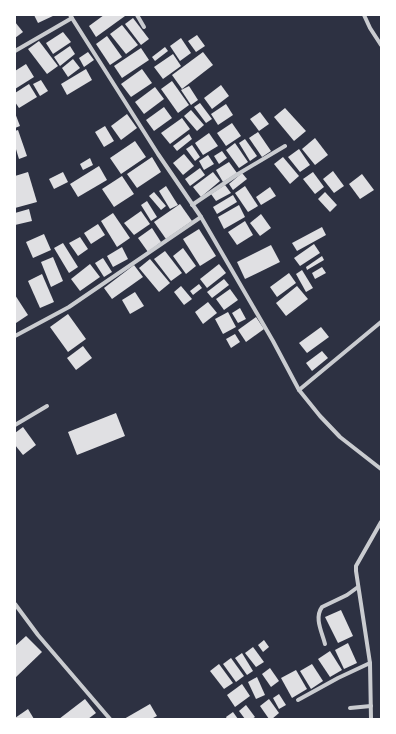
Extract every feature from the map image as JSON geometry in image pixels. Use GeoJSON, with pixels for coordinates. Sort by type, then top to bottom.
{"type":"FeatureCollection","features":[{"type":"Feature","properties":{"kind":"street"},"geometry":{"type":"LineString","coordinates":[[137,15],[144,27]]}},
{"type":"Feature","properties":{"kind":"street"},"geometry":{"type":"LineString","coordinates":[[364,15],[381,45]]}},
{"type":"Feature","properties":{"kind":"street"},"geometry":{"type":"LineString","coordinates":[[15,50],[71,16],[154,148],[200,217],[273,341],[299,390],[306,400],[340,437],[381,469]]}},
{"type":"Feature","properties":{"kind":"street"},"geometry":{"type":"LineString","coordinates":[[192,205],[238,174],[285,146]]}},
{"type":"Feature","properties":{"kind":"street"},"geometry":{"type":"LineString","coordinates":[[15,336],[69,307],[200,217]]}},
{"type":"Feature","properties":{"kind":"street"},"geometry":{"type":"LineString","coordinates":[[299,390],[381,322]]}},
{"type":"Feature","properties":{"kind":"street"},"geometry":{"type":"LineString","coordinates":[[15,425],[47,406]]}},
{"type":"Feature","properties":{"kind":"street"},"geometry":{"type":"LineString","coordinates":[[371,719],[369,706],[368,664],[356,588],[356,566],[381,522]]}},
{"type":"Feature","properties":{"kind":"street"},"geometry":{"type":"LineString","coordinates":[[325,644],[317,617],[319,611],[356,588]]}},
{"type":"Feature","properties":{"kind":"street"},"geometry":{"type":"LineString","coordinates":[[15,604],[38,635],[110,719]]}},
{"type":"Feature","properties":{"kind":"street"},"geometry":{"type":"LineString","coordinates":[[298,700],[368,664]]}},
{"type":"Feature","properties":{"kind":"street"},"geometry":{"type":"LineString","coordinates":[[350,708],[369,706]]}},
{"type":"Feature","properties":{"kind":"building"},"geometry":{"type":"Polygon","coordinates":[[[34,15],[55,15],[38,23],[34,15]]]}},
{"type":"Feature","properties":{"kind":"building"},"geometry":{"type":"Polygon","coordinates":[[[104,15],[125,16],[96,37],[89,26],[104,15]]]}},
{"type":"Feature","properties":{"kind":"building"},"geometry":{"type":"Polygon","coordinates":[[[133,18],[149,39],[141,45],[125,24],[133,18]]]}},
{"type":"Feature","properties":{"kind":"building"},"geometry":{"type":"Polygon","coordinates":[[[15,22],[23,32],[15,38],[15,22]]]}},
{"type":"Feature","properties":{"kind":"building"},"geometry":{"type":"Polygon","coordinates":[[[122,25],[138,45],[126,54],[110,34],[122,25]]]}},
{"type":"Feature","properties":{"kind":"building"},"geometry":{"type":"Polygon","coordinates":[[[63,32],[71,42],[53,54],[46,43],[63,32]]]}},
{"type":"Feature","properties":{"kind":"building"},"geometry":{"type":"Polygon","coordinates":[[[197,35],[205,46],[196,52],[188,41],[197,35]]]}},
{"type":"Feature","properties":{"kind":"building"},"geometry":{"type":"Polygon","coordinates":[[[107,36],[122,57],[110,65],[96,44],[107,36]]]}},
{"type":"Feature","properties":{"kind":"building"},"geometry":{"type":"Polygon","coordinates":[[[181,38],[191,53],[180,61],[170,46],[181,38]]]}},
{"type":"Feature","properties":{"kind":"building"},"geometry":{"type":"Polygon","coordinates":[[[39,41],[58,66],[47,74],[28,49],[39,41]]]}},
{"type":"Feature","properties":{"kind":"building"},"geometry":{"type":"Polygon","coordinates":[[[70,46],[75,54],[60,66],[54,57],[70,46]]]}},
{"type":"Feature","properties":{"kind":"building"},"geometry":{"type":"Polygon","coordinates":[[[165,47],[168,51],[155,61],[152,57],[165,47]]]}},
{"type":"Feature","properties":{"kind":"building"},"geometry":{"type":"Polygon","coordinates":[[[141,48],[149,60],[122,78],[114,66],[141,48]]]}},
{"type":"Feature","properties":{"kind":"building"},"geometry":{"type":"Polygon","coordinates":[[[88,52],[94,60],[84,67],[79,58],[88,52]]]}},
{"type":"Feature","properties":{"kind":"building"},"geometry":{"type":"Polygon","coordinates":[[[203,52],[213,65],[182,89],[172,75],[203,52]]]}},
{"type":"Feature","properties":{"kind":"building"},"geometry":{"type":"Polygon","coordinates":[[[173,54],[181,66],[163,79],[154,67],[173,54]]]}},
{"type":"Feature","properties":{"kind":"building"},"geometry":{"type":"Polygon","coordinates":[[[73,59],[80,68],[68,77],[62,68],[73,59]]]}},
{"type":"Feature","properties":{"kind":"building"},"geometry":{"type":"Polygon","coordinates":[[[26,64],[34,77],[15,89],[15,71],[26,64]]]}},
{"type":"Feature","properties":{"kind":"building"},"geometry":{"type":"Polygon","coordinates":[[[86,69],[92,80],[67,95],[61,84],[86,69]]]}},
{"type":"Feature","properties":{"kind":"building"},"geometry":{"type":"Polygon","coordinates":[[[142,69],[152,83],[131,97],[121,84],[142,69]]]}},
{"type":"Feature","properties":{"kind":"building"},"geometry":{"type":"Polygon","coordinates":[[[41,80],[48,91],[40,96],[33,84],[41,80]]]}},
{"type":"Feature","properties":{"kind":"building"},"geometry":{"type":"Polygon","coordinates":[[[172,81],[189,105],[178,113],[161,89],[172,81]]]}},
{"type":"Feature","properties":{"kind":"building"},"geometry":{"type":"Polygon","coordinates":[[[29,84],[37,97],[19,108],[15,102],[15,93],[29,84]]]}},
{"type":"Feature","properties":{"kind":"building"},"geometry":{"type":"Polygon","coordinates":[[[221,85],[229,96],[212,109],[204,98],[221,85]]]}},
{"type":"Feature","properties":{"kind":"building"},"geometry":{"type":"Polygon","coordinates":[[[189,86],[198,100],[191,105],[181,90],[189,86]]]}},
{"type":"Feature","properties":{"kind":"building"},"geometry":{"type":"Polygon","coordinates":[[[155,87],[164,99],[144,114],[135,102],[155,87]]]}},
{"type":"Feature","properties":{"kind":"building"},"geometry":{"type":"Polygon","coordinates":[[[200,103],[212,119],[206,123],[194,107],[200,103]]]}},
{"type":"Feature","properties":{"kind":"building"},"geometry":{"type":"Polygon","coordinates":[[[226,104],[233,115],[218,125],[211,114],[226,104]]]}},
{"type":"Feature","properties":{"kind":"building"},"geometry":{"type":"Polygon","coordinates":[[[164,107],[172,118],[154,131],[146,120],[164,107]]]}},
{"type":"Feature","properties":{"kind":"building"},"geometry":{"type":"Polygon","coordinates":[[[285,108],[306,131],[294,141],[274,117],[285,108]]]}},
{"type":"Feature","properties":{"kind":"building"},"geometry":{"type":"Polygon","coordinates":[[[191,110],[204,125],[197,131],[184,116],[191,110]]]}},
{"type":"Feature","properties":{"kind":"building"},"geometry":{"type":"Polygon","coordinates":[[[260,112],[269,124],[259,131],[250,119],[260,112]]]}},
{"type":"Feature","properties":{"kind":"building"},"geometry":{"type":"Polygon","coordinates":[[[15,113],[20,126],[15,128],[15,113]]]}},
{"type":"Feature","properties":{"kind":"building"},"geometry":{"type":"Polygon","coordinates":[[[127,114],[137,128],[121,140],[111,126],[127,114]]]}},
{"type":"Feature","properties":{"kind":"building"},"geometry":{"type":"Polygon","coordinates":[[[182,118],[190,129],[170,144],[161,133],[182,118]]]}},
{"type":"Feature","properties":{"kind":"building"},"geometry":{"type":"Polygon","coordinates":[[[232,123],[241,136],[226,146],[217,133],[232,123]]]}},
{"type":"Feature","properties":{"kind":"building"},"geometry":{"type":"Polygon","coordinates":[[[105,126],[114,141],[104,147],[95,132],[105,126]]]}},
{"type":"Feature","properties":{"kind":"building"},"geometry":{"type":"Polygon","coordinates":[[[18,130],[27,156],[19,159],[15,146],[15,131],[18,130]]]}},
{"type":"Feature","properties":{"kind":"building"},"geometry":{"type":"Polygon","coordinates":[[[258,132],[271,151],[262,157],[249,138],[258,132]]]}},
{"type":"Feature","properties":{"kind":"building"},"geometry":{"type":"Polygon","coordinates":[[[209,133],[218,146],[203,155],[195,143],[209,133]]]}},
{"type":"Feature","properties":{"kind":"building"},"geometry":{"type":"Polygon","coordinates":[[[189,134],[192,139],[177,151],[173,146],[189,134]]]}},
{"type":"Feature","properties":{"kind":"building"},"geometry":{"type":"Polygon","coordinates":[[[315,138],[328,155],[315,165],[302,149],[315,138]]]}},
{"type":"Feature","properties":{"kind":"building"},"geometry":{"type":"Polygon","coordinates":[[[245,139],[257,156],[250,161],[239,143],[245,139]]]}},
{"type":"Feature","properties":{"kind":"building"},"geometry":{"type":"Polygon","coordinates":[[[135,141],[146,157],[121,174],[110,158],[135,141]]]}},
{"type":"Feature","properties":{"kind":"building"},"geometry":{"type":"Polygon","coordinates":[[[235,143],[248,162],[239,168],[226,150],[235,143]]]}},
{"type":"Feature","properties":{"kind":"building"},"geometry":{"type":"Polygon","coordinates":[[[192,145],[200,157],[195,161],[186,149],[192,145]]]}},
{"type":"Feature","properties":{"kind":"building"},"geometry":{"type":"Polygon","coordinates":[[[299,149],[310,165],[300,172],[288,157],[299,149]]]}},
{"type":"Feature","properties":{"kind":"building"},"geometry":{"type":"Polygon","coordinates":[[[222,151],[227,158],[219,164],[214,156],[222,151]]]}},
{"type":"Feature","properties":{"kind":"building"},"geometry":{"type":"Polygon","coordinates":[[[184,154],[194,166],[183,175],[173,163],[184,154]]]}},
{"type":"Feature","properties":{"kind":"building"},"geometry":{"type":"Polygon","coordinates":[[[208,155],[214,164],[204,170],[199,161],[208,155]]]}},
{"type":"Feature","properties":{"kind":"building"},"geometry":{"type":"Polygon","coordinates":[[[152,157],[161,172],[137,188],[127,174],[152,157]]]}},
{"type":"Feature","properties":{"kind":"building"},"geometry":{"type":"Polygon","coordinates":[[[283,157],[299,176],[290,184],[274,164],[283,157]]]}},
{"type":"Feature","properties":{"kind":"building"},"geometry":{"type":"Polygon","coordinates":[[[90,158],[93,165],[83,170],[80,164],[90,158]]]}},
{"type":"Feature","properties":{"kind":"building"},"geometry":{"type":"Polygon","coordinates":[[[229,162],[237,173],[223,182],[216,170],[229,162]]]}},
{"type":"Feature","properties":{"kind":"building"},"geometry":{"type":"Polygon","coordinates":[[[99,166],[107,180],[78,197],[70,184],[99,166]]]}},
{"type":"Feature","properties":{"kind":"building"},"geometry":{"type":"Polygon","coordinates":[[[200,168],[205,175],[190,186],[185,179],[200,168]]]}},
{"type":"Feature","properties":{"kind":"building"},"geometry":{"type":"Polygon","coordinates":[[[333,171],[344,186],[334,193],[323,179],[333,171]]]}},
{"type":"Feature","properties":{"kind":"building"},"geometry":{"type":"Polygon","coordinates":[[[28,172],[37,202],[15,208],[15,176],[28,172]]]}},
{"type":"Feature","properties":{"kind":"building"},"geometry":{"type":"Polygon","coordinates":[[[63,172],[68,182],[54,189],[49,179],[63,172]]]}},
{"type":"Feature","properties":{"kind":"building"},"geometry":{"type":"Polygon","coordinates":[[[213,172],[220,181],[201,197],[193,187],[213,172]]]}},
{"type":"Feature","properties":{"kind":"building"},"geometry":{"type":"Polygon","coordinates":[[[313,172],[324,187],[315,194],[303,179],[313,172]]]}},
{"type":"Feature","properties":{"kind":"building"},"geometry":{"type":"Polygon","coordinates":[[[242,173],[247,179],[233,190],[229,184],[242,173]]]}},
{"type":"Feature","properties":{"kind":"building"},"geometry":{"type":"Polygon","coordinates":[[[362,174],[374,190],[360,199],[349,184],[362,174]]]}},
{"type":"Feature","properties":{"kind":"building"},"geometry":{"type":"Polygon","coordinates":[[[122,176],[134,194],[114,207],[102,189],[122,176]]]}},
{"type":"Feature","properties":{"kind":"building"},"geometry":{"type":"Polygon","coordinates":[[[225,185],[231,193],[216,201],[211,194],[225,185]]]}},
{"type":"Feature","properties":{"kind":"building"},"geometry":{"type":"Polygon","coordinates":[[[166,186],[178,205],[170,209],[159,191],[166,186]]]}},
{"type":"Feature","properties":{"kind":"building"},"geometry":{"type":"Polygon","coordinates":[[[245,186],[258,206],[248,212],[235,193],[245,186]]]}},
{"type":"Feature","properties":{"kind":"building"},"geometry":{"type":"Polygon","coordinates":[[[270,187],[276,196],[261,205],[256,197],[270,187]]]}},
{"type":"Feature","properties":{"kind":"building"},"geometry":{"type":"Polygon","coordinates":[[[154,192],[166,206],[161,210],[149,196],[154,192]]]}},
{"type":"Feature","properties":{"kind":"building"},"geometry":{"type":"Polygon","coordinates":[[[325,192],[337,205],[330,212],[318,199],[325,192]]]}},
{"type":"Feature","properties":{"kind":"building"},"geometry":{"type":"Polygon","coordinates":[[[233,195],[237,202],[217,214],[213,207],[233,195]]]}},
{"type":"Feature","properties":{"kind":"building"},"geometry":{"type":"Polygon","coordinates":[[[147,201],[157,217],[151,221],[141,205],[147,201]]]}},
{"type":"Feature","properties":{"kind":"building"},"geometry":{"type":"Polygon","coordinates":[[[180,204],[192,221],[166,239],[154,222],[180,204]]]}},
{"type":"Feature","properties":{"kind":"building"},"geometry":{"type":"Polygon","coordinates":[[[239,205],[245,217],[224,229],[218,217],[239,205]]]}},
{"type":"Feature","properties":{"kind":"building"},"geometry":{"type":"Polygon","coordinates":[[[29,209],[32,221],[15,225],[15,213],[29,209]]]}},
{"type":"Feature","properties":{"kind":"building"},"geometry":{"type":"Polygon","coordinates":[[[141,211],[150,224],[134,235],[124,223],[141,211]]]}},
{"type":"Feature","properties":{"kind":"building"},"geometry":{"type":"Polygon","coordinates":[[[113,213],[130,238],[117,247],[101,221],[113,213]]]}},
{"type":"Feature","properties":{"kind":"building"},"geometry":{"type":"Polygon","coordinates":[[[261,214],[271,228],[260,236],[250,223],[261,214]]]}},
{"type":"Feature","properties":{"kind":"building"},"geometry":{"type":"Polygon","coordinates":[[[245,221],[253,235],[237,245],[228,232],[245,221]]]}},
{"type":"Feature","properties":{"kind":"building"},"geometry":{"type":"Polygon","coordinates":[[[98,224],[105,235],[91,244],[84,233],[98,224]]]}},
{"type":"Feature","properties":{"kind":"building"},"geometry":{"type":"Polygon","coordinates":[[[322,227],[326,235],[297,251],[292,243],[322,227]]]}},
{"type":"Feature","properties":{"kind":"building"},"geometry":{"type":"Polygon","coordinates":[[[152,228],[161,242],[148,252],[138,238],[152,228]]]}},
{"type":"Feature","properties":{"kind":"building"},"geometry":{"type":"Polygon","coordinates":[[[199,229],[216,256],[200,266],[183,239],[199,229]]]}},
{"type":"Feature","properties":{"kind":"building"},"geometry":{"type":"Polygon","coordinates":[[[44,234],[51,250],[33,258],[26,242],[44,234]]]}},
{"type":"Feature","properties":{"kind":"building"},"geometry":{"type":"Polygon","coordinates":[[[80,237],[88,249],[78,256],[69,243],[80,237]]]}},
{"type":"Feature","properties":{"kind":"building"},"geometry":{"type":"Polygon","coordinates":[[[63,243],[78,267],[69,273],[54,248],[63,243]]]}},
{"type":"Feature","properties":{"kind":"building"},"geometry":{"type":"Polygon","coordinates":[[[314,244],[320,253],[300,266],[294,258],[314,244]]]}},
{"type":"Feature","properties":{"kind":"building"},"geometry":{"type":"Polygon","coordinates":[[[271,245],[280,262],[245,279],[237,262],[271,245]]]}},
{"type":"Feature","properties":{"kind":"building"},"geometry":{"type":"Polygon","coordinates":[[[122,247],[128,259],[113,267],[107,256],[122,247]]]}},
{"type":"Feature","properties":{"kind":"building"},"geometry":{"type":"Polygon","coordinates":[[[183,248],[196,266],[186,274],[173,256],[183,248]]]}},
{"type":"Feature","properties":{"kind":"building"},"geometry":{"type":"Polygon","coordinates":[[[165,251],[182,273],[171,281],[154,259],[165,251]]]}},
{"type":"Feature","properties":{"kind":"building"},"geometry":{"type":"Polygon","coordinates":[[[322,256],[324,260],[307,270],[306,267],[322,256]]]}},
{"type":"Feature","properties":{"kind":"building"},"geometry":{"type":"Polygon","coordinates":[[[53,257],[63,281],[51,287],[41,262],[53,257]]]}},
{"type":"Feature","properties":{"kind":"building"},"geometry":{"type":"Polygon","coordinates":[[[103,258],[112,272],[104,277],[95,263],[103,258]]]}},
{"type":"Feature","properties":{"kind":"building"},"geometry":{"type":"Polygon","coordinates":[[[150,259],[170,283],[159,292],[139,268],[150,259]]]}},
{"type":"Feature","properties":{"kind":"building"},"geometry":{"type":"Polygon","coordinates":[[[90,264],[100,277],[80,291],[71,279],[90,264]]]}},
{"type":"Feature","properties":{"kind":"building"},"geometry":{"type":"Polygon","coordinates":[[[219,264],[226,273],[207,288],[200,279],[219,264]]]}},
{"type":"Feature","properties":{"kind":"building"},"geometry":{"type":"Polygon","coordinates":[[[134,265],[143,277],[112,299],[104,288],[134,265]]]}},
{"type":"Feature","properties":{"kind":"building"},"geometry":{"type":"Polygon","coordinates":[[[322,267],[326,273],[315,279],[312,273],[322,267]]]}},
{"type":"Feature","properties":{"kind":"building"},"geometry":{"type":"Polygon","coordinates":[[[302,270],[313,288],[306,292],[296,274],[302,270]]]}},
{"type":"Feature","properties":{"kind":"building"},"geometry":{"type":"Polygon","coordinates":[[[289,273],[296,283],[277,297],[270,287],[289,273]]]}},
{"type":"Feature","properties":{"kind":"building"},"geometry":{"type":"Polygon","coordinates":[[[42,274],[54,302],[40,308],[28,281],[42,274]]]}},
{"type":"Feature","properties":{"kind":"building"},"geometry":{"type":"Polygon","coordinates":[[[224,279],[229,285],[212,298],[207,292],[224,279]]]}},
{"type":"Feature","properties":{"kind":"building"},"geometry":{"type":"Polygon","coordinates":[[[199,284],[202,288],[193,295],[190,291],[199,284]]]}},
{"type":"Feature","properties":{"kind":"building"},"geometry":{"type":"Polygon","coordinates":[[[181,286],[192,299],[184,305],[174,292],[181,286]]]}},
{"type":"Feature","properties":{"kind":"building"},"geometry":{"type":"Polygon","coordinates":[[[297,286],[308,299],[286,316],[276,303],[297,286]]]}},
{"type":"Feature","properties":{"kind":"building"},"geometry":{"type":"Polygon","coordinates":[[[230,289],[238,300],[224,310],[216,299],[230,289]]]}},
{"type":"Feature","properties":{"kind":"building"},"geometry":{"type":"Polygon","coordinates":[[[135,292],[144,306],[130,314],[122,300],[135,292]]]}},
{"type":"Feature","properties":{"kind":"building"},"geometry":{"type":"Polygon","coordinates":[[[15,295],[28,315],[16,323],[15,322],[15,295]]]}},
{"type":"Feature","properties":{"kind":"building"},"geometry":{"type":"Polygon","coordinates":[[[208,302],[217,313],[203,324],[195,312],[208,302]]]}},
{"type":"Feature","properties":{"kind":"building"},"geometry":{"type":"Polygon","coordinates":[[[240,308],[246,319],[238,323],[232,313],[240,308]]]}},
{"type":"Feature","properties":{"kind":"building"},"geometry":{"type":"Polygon","coordinates":[[[228,312],[236,327],[223,334],[215,319],[228,312]]]}},
{"type":"Feature","properties":{"kind":"building"},"geometry":{"type":"Polygon","coordinates":[[[68,314],[86,339],[68,352],[50,327],[68,314]]]}},
{"type":"Feature","properties":{"kind":"building"},"geometry":{"type":"Polygon","coordinates":[[[256,317],[264,329],[246,342],[238,330],[256,317]]]}},
{"type":"Feature","properties":{"kind":"building"},"geometry":{"type":"Polygon","coordinates":[[[321,327],[329,337],[307,353],[299,343],[321,327]]]}},
{"type":"Feature","properties":{"kind":"building"},"geometry":{"type":"Polygon","coordinates":[[[235,334],[240,342],[231,348],[226,339],[235,334]]]}},
{"type":"Feature","properties":{"kind":"building"},"geometry":{"type":"Polygon","coordinates":[[[83,346],[92,358],[76,370],[67,358],[83,346]]]}},
{"type":"Feature","properties":{"kind":"building"},"geometry":{"type":"Polygon","coordinates":[[[322,351],[328,358],[312,371],[306,363],[322,351]]]}},
{"type":"Feature","properties":{"kind":"building"},"geometry":{"type":"Polygon","coordinates":[[[116,413],[125,436],[77,455],[68,432],[116,413]]]}},
{"type":"Feature","properties":{"kind":"building"},"geometry":{"type":"Polygon","coordinates":[[[23,427],[36,445],[23,455],[15,445],[15,433],[23,427]]]}},
{"type":"Feature","properties":{"kind":"building"},"geometry":{"type":"Polygon","coordinates":[[[341,610],[353,636],[338,643],[325,617],[341,610]]]}},
{"type":"Feature","properties":{"kind":"building"},"geometry":{"type":"Polygon","coordinates":[[[26,636],[42,652],[15,678],[15,646],[26,636]]]}},
{"type":"Feature","properties":{"kind":"building"},"geometry":{"type":"Polygon","coordinates":[[[264,640],[269,647],[263,652],[258,645],[264,640]]]}},
{"type":"Feature","properties":{"kind":"building"},"geometry":{"type":"Polygon","coordinates":[[[348,643],[357,663],[344,669],[335,650],[348,643]]]}},
{"type":"Feature","properties":{"kind":"building"},"geometry":{"type":"Polygon","coordinates":[[[253,647],[264,662],[256,667],[245,653],[253,647]]]}},
{"type":"Feature","properties":{"kind":"building"},"geometry":{"type":"Polygon","coordinates":[[[330,651],[342,670],[330,677],[318,659],[330,651]]]}},
{"type":"Feature","properties":{"kind":"building"},"geometry":{"type":"Polygon","coordinates":[[[242,653],[253,671],[247,675],[235,658],[242,653]]]}},
{"type":"Feature","properties":{"kind":"building"},"geometry":{"type":"Polygon","coordinates":[[[231,658],[244,676],[236,682],[223,664],[231,658]]]}},
{"type":"Feature","properties":{"kind":"building"},"geometry":{"type":"Polygon","coordinates":[[[219,664],[233,683],[224,689],[210,671],[219,664]]]}},
{"type":"Feature","properties":{"kind":"building"},"geometry":{"type":"Polygon","coordinates":[[[312,664],[323,681],[311,689],[300,671],[312,664]]]}},
{"type":"Feature","properties":{"kind":"building"},"geometry":{"type":"Polygon","coordinates":[[[270,668],[279,681],[271,687],[262,674],[270,668]]]}},
{"type":"Feature","properties":{"kind":"building"},"geometry":{"type":"Polygon","coordinates":[[[296,670],[307,689],[292,698],[281,678],[296,670]]]}},
{"type":"Feature","properties":{"kind":"building"},"geometry":{"type":"Polygon","coordinates":[[[257,677],[265,695],[256,699],[248,682],[257,677]]]}},
{"type":"Feature","properties":{"kind":"building"},"geometry":{"type":"Polygon","coordinates":[[[242,684],[250,696],[235,707],[227,695],[242,684]]]}},
{"type":"Feature","properties":{"kind":"building"},"geometry":{"type":"Polygon","coordinates":[[[279,694],[286,705],[279,709],[273,698],[279,694]]]}},
{"type":"Feature","properties":{"kind":"building"},"geometry":{"type":"Polygon","coordinates":[[[85,699],[96,713],[88,719],[59,719],[85,699]]]}},
{"type":"Feature","properties":{"kind":"building"},"geometry":{"type":"Polygon","coordinates":[[[269,699],[279,713],[272,719],[269,719],[260,706],[269,699]]]}},
{"type":"Feature","properties":{"kind":"building"},"geometry":{"type":"Polygon","coordinates":[[[150,704],[157,716],[151,719],[124,719],[150,704]]]}},
{"type":"Feature","properties":{"kind":"building"},"geometry":{"type":"Polygon","coordinates":[[[246,705],[255,717],[252,719],[245,719],[239,711],[246,705]]]}},
{"type":"Feature","properties":{"kind":"building"},"geometry":{"type":"Polygon","coordinates":[[[28,709],[34,719],[15,719],[15,718],[28,709]]]}},
{"type":"Feature","properties":{"kind":"building"},"geometry":{"type":"Polygon","coordinates":[[[233,712],[238,719],[227,719],[226,717],[233,712]]]}}]}
